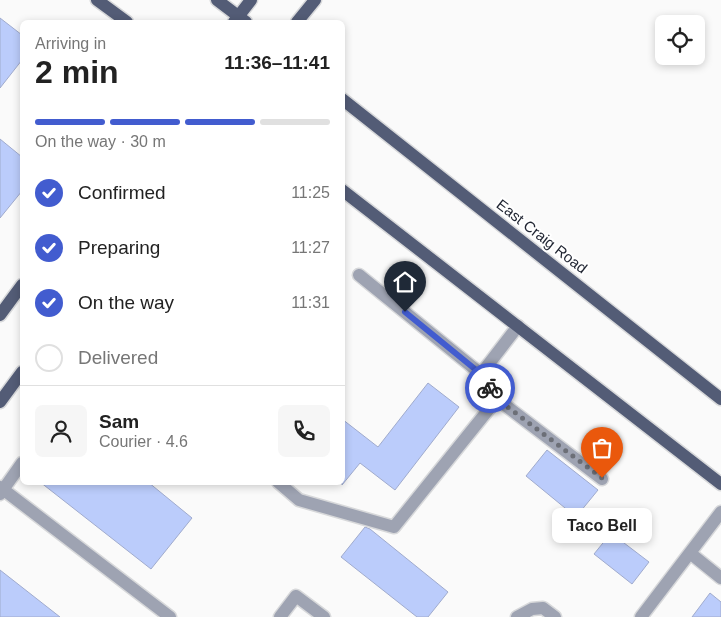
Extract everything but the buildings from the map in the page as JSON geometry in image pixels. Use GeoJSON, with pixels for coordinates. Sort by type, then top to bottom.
{"type":"FeatureCollection","features":[{"type":"Feature","properties":{"kind":"main road"},"geometry":{"type":"LineString","coordinates":[[98,0],[124,20]]}},
{"type":"Feature","properties":{"kind":"main road"},"geometry":{"type":"LineString","coordinates":[[218,0],[239,20],[251,0]]}},
{"type":"Feature","properties":{"kind":"main road"},"geometry":{"type":"LineString","coordinates":[[299,20],[315,0]]}},
{"type":"Feature","properties":{"kind":"main road","name":"East Craig Road"},"geometry":{"type":"LineString","coordinates":[[345,101],[721,399]]}},
{"type":"Feature","properties":{"kind":"main road"},"geometry":{"type":"LineString","coordinates":[[345,192],[721,484]]}},
{"type":"Feature","properties":{"kind":"main road"},"geometry":{"type":"LineString","coordinates":[[0,315],[20,288]]}},
{"type":"Feature","properties":{"kind":"main road"},"geometry":{"type":"LineString","coordinates":[[0,402],[20,375]]}},
{"type":"Feature","properties":{"kind":"lane"},"geometry":{"type":"LineString","coordinates":[[359,275],[481,374],[497,399],[602,478]]}},
{"type":"Feature","properties":{"kind":"lane"},"geometry":{"type":"LineString","coordinates":[[481,374],[518,326]]}},
{"type":"Feature","properties":{"kind":"lane"},"geometry":{"type":"LineString","coordinates":[[282,485],[299,500],[394,527],[497,399]]}},
{"type":"Feature","properties":{"kind":"lane"},"geometry":{"type":"LineString","coordinates":[[20,466],[1,490],[170,617]]}},
{"type":"Feature","properties":{"kind":"lane"},"geometry":{"type":"LineString","coordinates":[[641,617],[721,512]]}},
{"type":"Feature","properties":{"kind":"lane"},"geometry":{"type":"LineString","coordinates":[[690,553],[721,578]]}},
{"type":"Feature","properties":{"kind":"lane"},"geometry":{"type":"LineString","coordinates":[[280,617],[296,596],[324,617]]}},
{"type":"Feature","properties":{"kind":"lane"},"geometry":{"type":"LineString","coordinates":[[517,617],[532,609],[543,608],[554,617]]}},
{"type":"Feature","properties":{"kind":"way so far"},"geometry":{"type":"LineString","coordinates":[[490,388],[497,399],[602,478]]}},
{"type":"Feature","properties":{"kind":"place","name":"Taco Bell"},"geometry":{"type":"Point","coordinates":[602,478]}},
{"type":"Feature","properties":{"kind":"route"},"geometry":{"type":"LineString","coordinates":[[405,312],[481,374],[490,388]]}}]}
